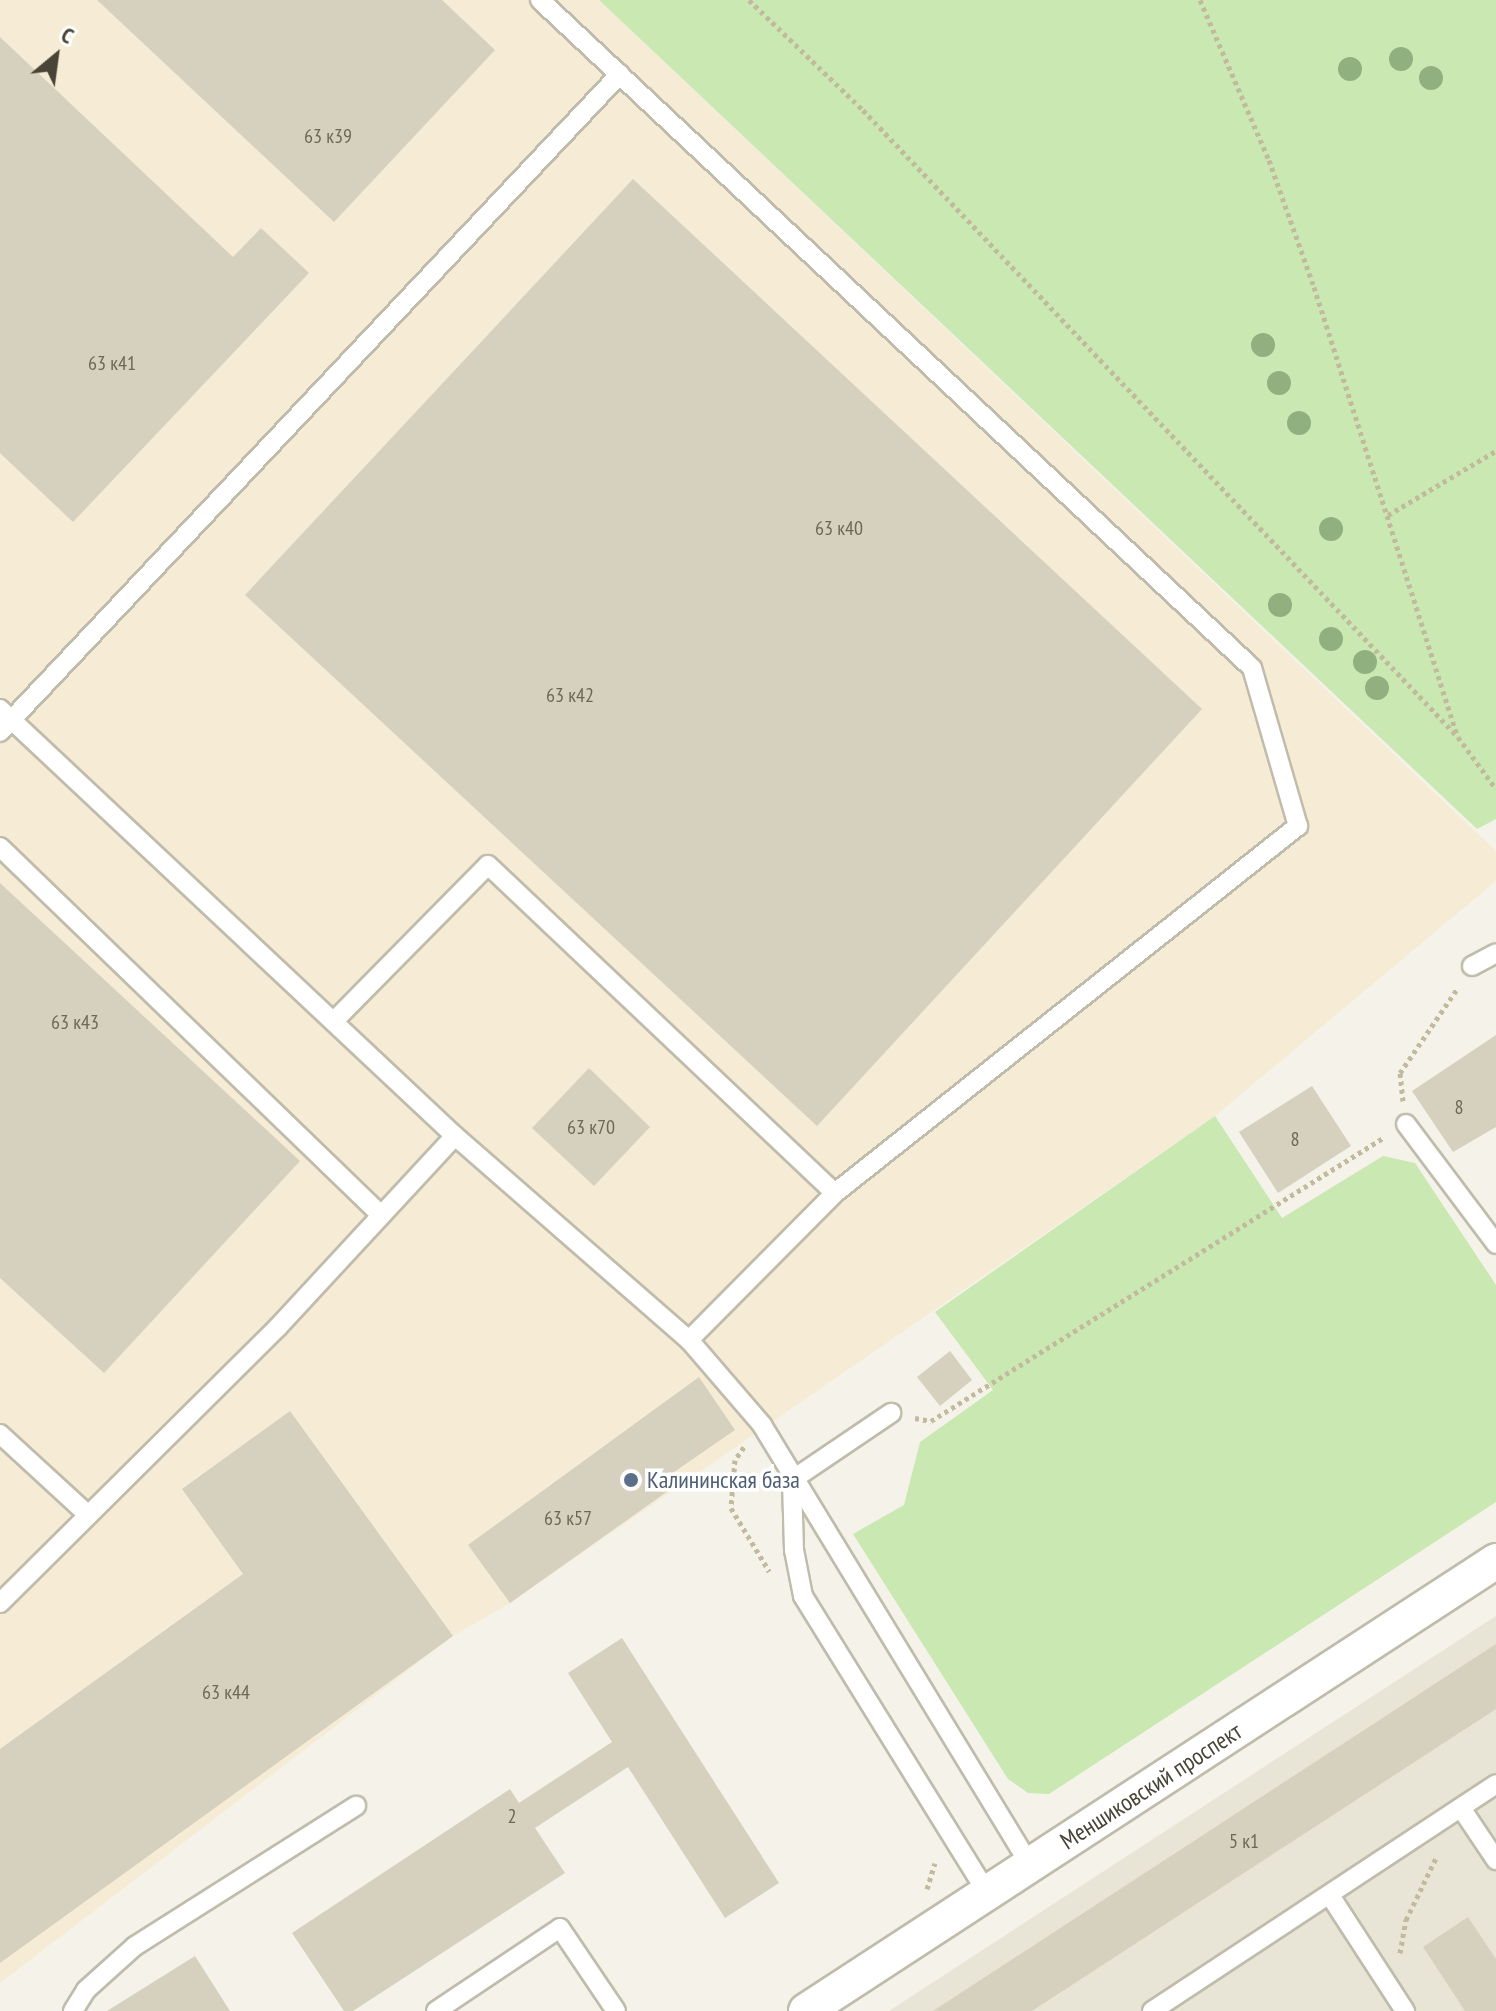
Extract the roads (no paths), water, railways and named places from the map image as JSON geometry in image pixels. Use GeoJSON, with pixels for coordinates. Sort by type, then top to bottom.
{"type":"FeatureCollection","features":[{"type":"Feature","properties":{"kind":"street","name":"Меншиковский проспект"},"geometry":{"type":"LineString","coordinates":[[806,2011],[1496,1561]]}},
{"type":"Feature","properties":{"kind":"lane"},"geometry":{"type":"LineString","coordinates":[[540,0],[1252,668],[1298,826],[835,1193],[689,1340]]}},
{"type":"Feature","properties":{"kind":"lane"},"geometry":{"type":"LineString","coordinates":[[620,74],[4,720],[334,1021],[455,1136],[689,1340],[762,1425],[792,1480],[1030,1865]]}},
{"type":"Feature","properties":{"kind":"lane"},"geometry":{"type":"LineString","coordinates":[[0,847],[381,1215]]}},
{"type":"Feature","properties":{"kind":"lane"},"geometry":{"type":"LineString","coordinates":[[334,1021],[488,865],[835,1193]]}},
{"type":"Feature","properties":{"kind":"lane"},"geometry":{"type":"LineString","coordinates":[[1472,966],[1496,953]]}},
{"type":"Feature","properties":{"kind":"lane"},"geometry":{"type":"LineString","coordinates":[[1406,1124],[1496,1244]]}},
{"type":"Feature","properties":{"kind":"lane"},"geometry":{"type":"LineString","coordinates":[[0,1603],[455,1136]]}},
{"type":"Feature","properties":{"kind":"lane"},"geometry":{"type":"LineString","coordinates":[[792,1480],[891,1413]]}},
{"type":"Feature","properties":{"kind":"lane"},"geometry":{"type":"LineString","coordinates":[[0,1434],[88,1515]]}},
{"type":"Feature","properties":{"kind":"lane"},"geometry":{"type":"LineString","coordinates":[[792,1480],[794,1550],[803,1596],[987,1893]]}},
{"type":"Feature","properties":{"kind":"lane"},"geometry":{"type":"LineString","coordinates":[[1152,2011],[1331,1897],[1496,1784]]}},
{"type":"Feature","properties":{"kind":"lane"},"geometry":{"type":"LineString","coordinates":[[73,2011],[86,1990],[135,1946],[356,1806]]}},
{"type":"Feature","properties":{"kind":"lane"},"geometry":{"type":"LineString","coordinates":[[1461,1808],[1496,1860]]}},
{"type":"Feature","properties":{"kind":"lane"},"geometry":{"type":"LineString","coordinates":[[1331,1897],[1405,2011]]}},
{"type":"Feature","properties":{"kind":"lane"},"geometry":{"type":"LineString","coordinates":[[436,2011],[560,1928],[616,2011]]}},
{"type":"Feature","properties":{"kind":"place","name":"Калининская база"},"geometry":{"type":"Point","coordinates":[631,1480]}}]}
